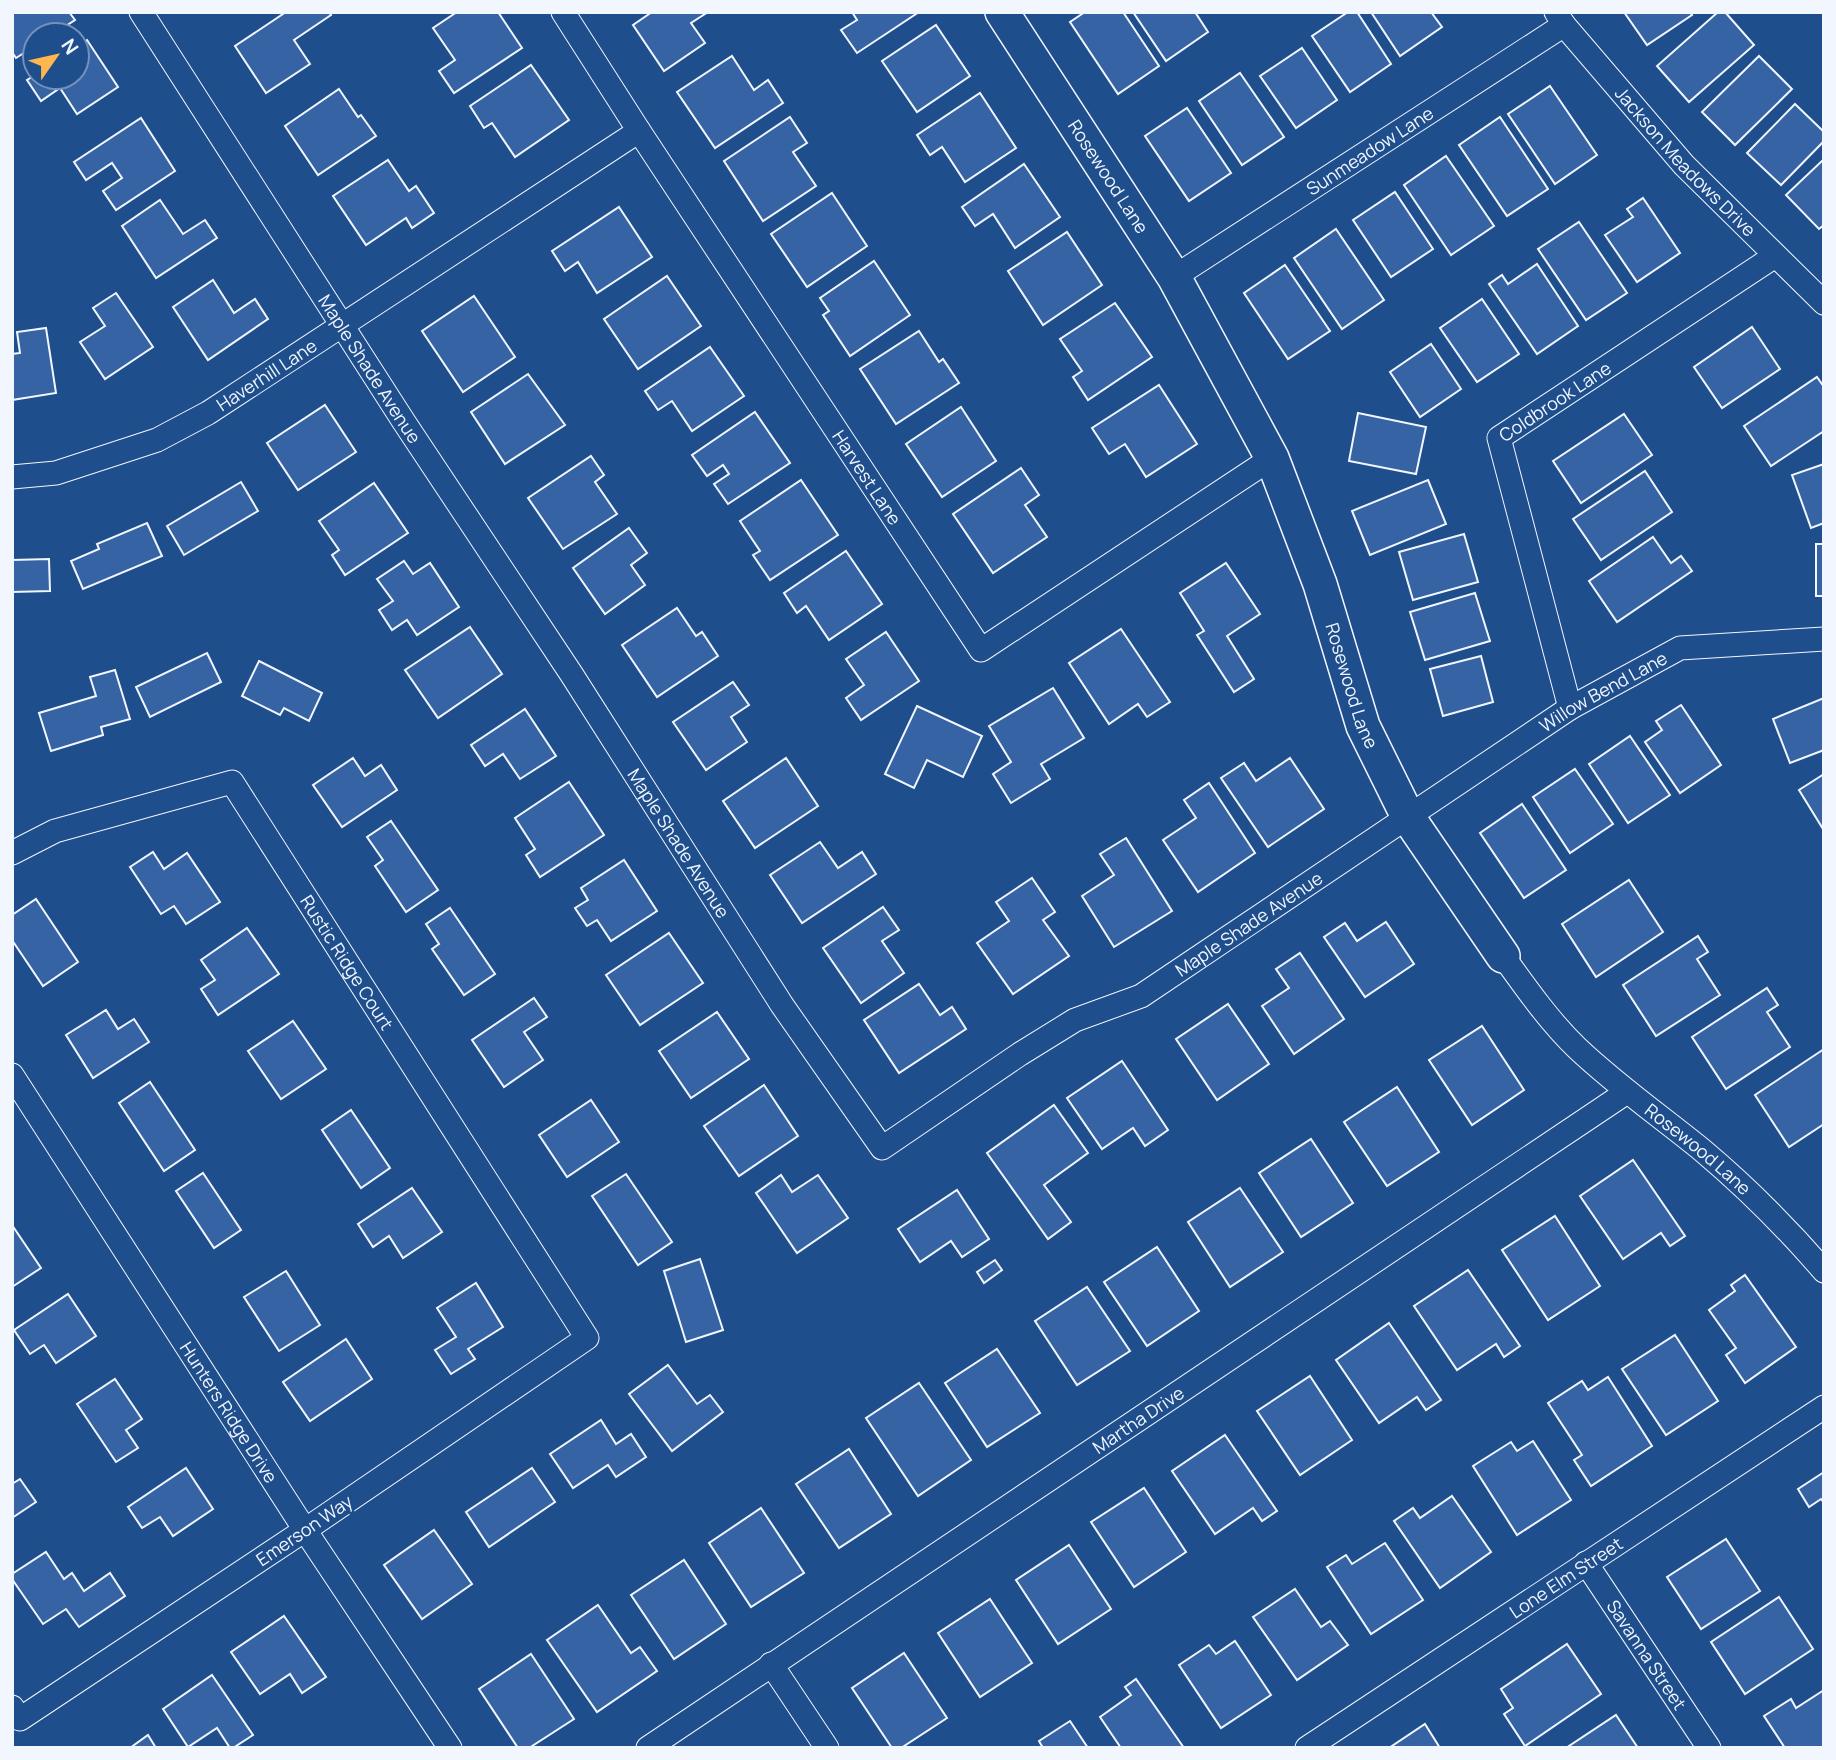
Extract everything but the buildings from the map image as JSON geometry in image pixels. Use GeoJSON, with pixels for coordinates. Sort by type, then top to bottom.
{"type":"FeatureCollection","features":[{"type":"Feature","properties":{"kind":"street","name":"Maple Shade Avenue"},"geometry":{"type":"LineString","coordinates":[[141,12],[411,433],[572,675],[782,1004],[882,1148],[1020,1054],[1076,1020],[1141,996],[1408,817]]}},
{"type":"Feature","properties":{"kind":"street","name":"Harvest Lane"},"geometry":{"type":"LineString","coordinates":[[563,12],[981,650],[1272,458]]}},
{"type":"Feature","properties":{"kind":"street","name":"Rosewood Lane"},"geometry":{"type":"LineString","coordinates":[[1002,12],[1174,277],[1272,458],[1320,584],[1363,726],[1408,817],[1537,1003],[1576,1047],[1740,1184],[1786,1226],[1824,1271]]}},
{"type":"Feature","properties":{"kind":"street","name":"Sunmeadow Lane"},"geometry":{"type":"LineString","coordinates":[[1174,277],[1560,19]]}},
{"type":"Feature","properties":{"kind":"street","name":"Jackson Meadows Drive"},"geometry":{"type":"LineString","coordinates":[[1560,19],[1684,165],[1824,303]]}},
{"type":"Feature","properties":{"kind":"street","name":"Haverhill Lane"},"geometry":{"type":"LineString","coordinates":[[12,477],[56,473],[157,440],[208,412],[639,131]]}},
{"type":"Feature","properties":{"kind":"street","name":"Coldbrook Lane"},"geometry":{"type":"LineString","coordinates":[[1570,708],[1499,438],[1775,256]]}},
{"type":"Feature","properties":{"kind":"street","name":"Willow Bend Lane"},"geometry":{"type":"LineString","coordinates":[[1408,817],[1570,708],[1680,648],[1824,639]]}},
{"type":"Feature","properties":{"kind":"street","name":"Rustic Ridge Court"},"geometry":{"type":"LineString","coordinates":[[12,853],[55,831],[232,782],[587,1338]]}},
{"type":"Feature","properties":{"kind":"street","name":"Hunters Ridge Drive"},"geometry":{"type":"LineString","coordinates":[[12,1075],[305,1530],[450,1748]]}},
{"type":"Feature","properties":{"kind":"street","name":"Martha Drive"},"geometry":{"type":"LineString","coordinates":[[648,1748],[1627,1092]]}},
{"type":"Feature","properties":{"kind":"street","name":"Emerson Way"},"geometry":{"type":"LineString","coordinates":[[16,1713],[305,1530],[587,1338]]}},
{"type":"Feature","properties":{"kind":"street","name":"Lone Elm Street"},"geometry":{"type":"LineString","coordinates":[[1307,1748],[1824,1406]]}},
{"type":"Feature","properties":{"kind":"street","name":"Savanna Street"},"geometry":{"type":"LineString","coordinates":[[1586,1563],[1709,1748]]}},
{"type":"Feature","properties":{"kind":"street"},"geometry":{"type":"LineString","coordinates":[[771,1664],[827,1748]]}}]}
